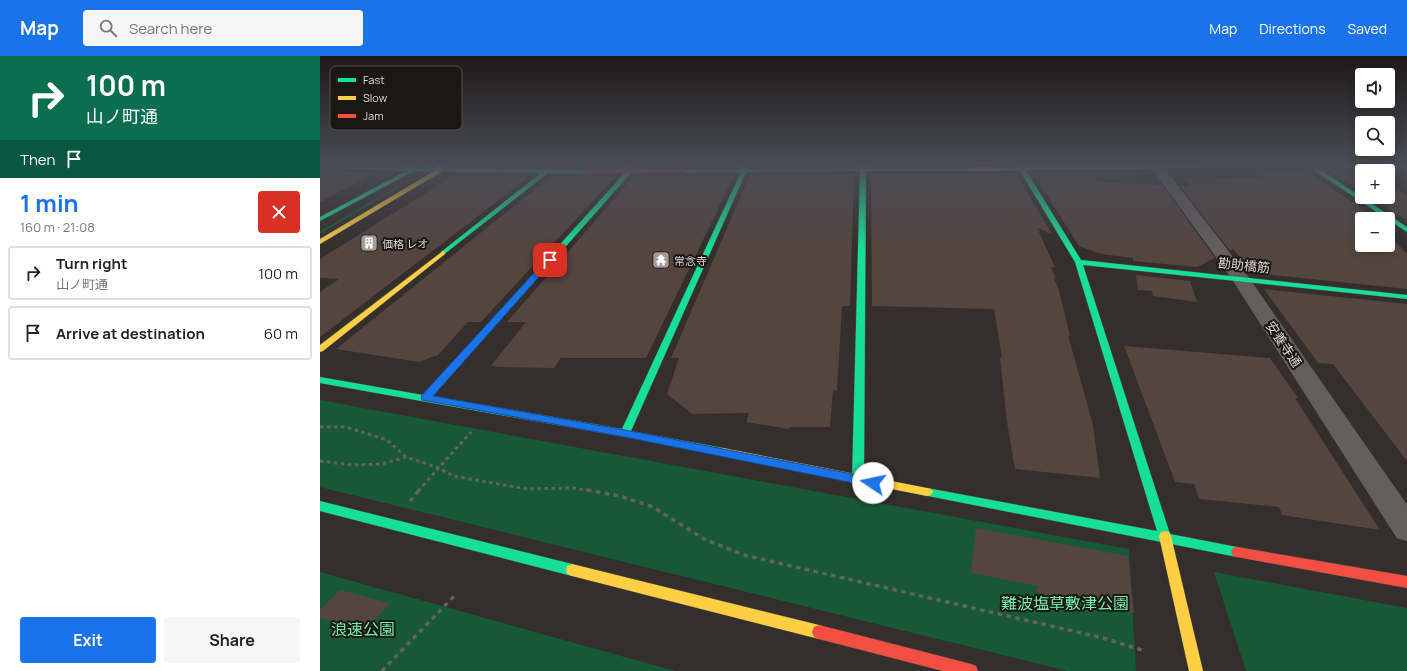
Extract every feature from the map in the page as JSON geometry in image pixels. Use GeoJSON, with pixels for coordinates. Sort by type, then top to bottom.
{"type":"FeatureCollection","features":[{"type":"Feature","properties":{"kind":"street"},"geometry":{"type":"LineString","coordinates":[[320,219],[369,193]]}},
{"type":"Feature","properties":{"kind":"street"},"geometry":{"type":"LineString","coordinates":[[320,242],[398,193]]}},
{"type":"Feature","properties":{"kind":"street"},"geometry":{"type":"LineString","coordinates":[[320,349],[520,193]]}},
{"type":"Feature","properties":{"kind":"street"},"geometry":{"type":"LineString","coordinates":[[426,398],[610,193]]}},
{"type":"Feature","properties":{"kind":"street"},"geometry":{"type":"LineString","coordinates":[[625,434],[734,193]]}},
{"type":"Feature","properties":{"kind":"street"},"geometry":{"type":"LineString","coordinates":[[858,480],[863,193]]}},
{"type":"Feature","properties":{"kind":"street"},"geometry":{"type":"LineString","coordinates":[[1037,193],[1079,262],[1166,539],[1196,671]]}},
{"type":"Feature","properties":{"kind":"street","name":"安養寺通"},"geometry":{"type":"LineString","coordinates":[[1177,193],[1240,278],[1407,529]]}},
{"type":"Feature","properties":{"kind":"street"},"geometry":{"type":"LineString","coordinates":[[1351,193],[1407,230]]}},
{"type":"Feature","properties":{"kind":"street","name":"勘助橋筋"},"geometry":{"type":"LineString","coordinates":[[1079,262],[1407,297]]}},
{"type":"Feature","properties":{"kind":"street"},"geometry":{"type":"LineString","coordinates":[[320,380],[625,434],[1166,539],[1407,582]]}},
{"type":"Feature","properties":{"kind":"street"},"geometry":{"type":"LineString","coordinates":[[320,506],[971,671]]}},
{"type":"Feature","properties":{"kind":"path"},"geometry":{"type":"LineString","coordinates":[[320,427],[346,427],[387,440],[406,457],[439,468],[453,476],[527,489],[573,488],[620,496],[653,507],[704,539],[744,555],[1103,638],[1145,652]]}},
{"type":"Feature","properties":{"kind":"path"},"geometry":{"type":"LineString","coordinates":[[408,503],[471,432]]}},
{"type":"Feature","properties":{"kind":"path"},"geometry":{"type":"LineString","coordinates":[[320,461],[352,465],[382,464],[406,457]]}},
{"type":"Feature","properties":{"kind":"path"},"geometry":{"type":"LineString","coordinates":[[382,671],[454,595]]}},
{"type":"Feature","properties":{"kind":"green space"},"geometry":{"type":"Polygon","coordinates":[[[386,193],[391,193],[320,234],[320,231],[386,193]]]}},
{"type":"Feature","properties":{"kind":"green space","name":"難波塩草敷津公園"},"geometry":{"type":"Polygon","coordinates":[[[320,400],[1129,549],[1136,671],[1068,671],[320,487],[320,400]]]}},
{"type":"Feature","properties":{"kind":"green space","name":"浪速公園"},"geometry":{"type":"Polygon","coordinates":[[[320,572],[675,671],[320,671],[320,572]]]}},
{"type":"Feature","properties":{"kind":"green space"},"geometry":{"type":"Polygon","coordinates":[[[1214,572],[1407,608],[1407,671],[1246,671],[1214,572]]]}},
{"type":"Feature","properties":{"kind":"building"},"geometry":{"type":"Polygon","coordinates":[[[320,193],[338,193],[320,202],[320,193]]]}},
{"type":"Feature","properties":{"kind":"building"},"geometry":{"type":"Polygon","coordinates":[[[426,193],[508,193],[320,337],[320,292],[339,279],[320,278],[320,259],[426,193]]]}},
{"type":"Feature","properties":{"kind":"building"},"geometry":{"type":"Polygon","coordinates":[[[530,193],[600,193],[481,322],[468,322],[438,355],[419,362],[336,349],[530,193]]]}},
{"type":"Feature","properties":{"kind":"building"},"geometry":{"type":"Polygon","coordinates":[[[619,193],[726,193],[646,358],[561,358],[554,368],[494,367],[496,365],[491,366],[526,322],[507,322],[619,193]]]}},
{"type":"Feature","properties":{"kind":"building"},"geometry":{"type":"Polygon","coordinates":[[[742,193],[853,193],[850,306],[842,306],[837,391],[833,390],[830,427],[790,427],[789,429],[746,422],[749,413],[692,414],[667,394],[679,358],[671,358],[742,193]]]}},
{"type":"Feature","properties":{"kind":"building"},"geometry":{"type":"Polygon","coordinates":[[[871,193],[1027,193],[1052,234],[1037,228],[1055,267],[1051,267],[1056,278],[1054,278],[1059,290],[1070,336],[1068,335],[1093,425],[1100,478],[1015,469],[1007,422],[1000,358],[1002,358],[994,309],[872,306],[871,193]]]}},
{"type":"Feature","properties":{"kind":"building"},"geometry":{"type":"Polygon","coordinates":[[[1045,193],[1168,193],[1215,258],[1197,267],[1133,261],[1133,258],[1101,254],[1079,246],[1045,193]]]}},
{"type":"Feature","properties":{"kind":"building"},"geometry":{"type":"Polygon","coordinates":[[[1185,193],[1338,193],[1367,212],[1355,212],[1355,252],[1395,252],[1395,241],[1407,254],[1407,289],[1253,273],[1233,249],[1230,251],[1185,193]]]}},
{"type":"Feature","properties":{"kind":"building"},"geometry":{"type":"Polygon","coordinates":[[[1395,193],[1403,193],[1407,195],[1407,219],[1404,219],[1381,204],[1395,204],[1395,193]]]}},
{"type":"Feature","properties":{"kind":"building"},"geometry":{"type":"Polygon","coordinates":[[[1136,275],[1190,281],[1197,302],[1153,296],[1152,291],[1138,290],[1136,275]]]}},
{"type":"Feature","properties":{"kind":"building"},"geometry":{"type":"Polygon","coordinates":[[[1264,289],[1407,304],[1407,461],[1333,364],[1318,363],[1264,289]]]}},
{"type":"Feature","properties":{"kind":"building"},"geometry":{"type":"Polygon","coordinates":[[[1124,346],[1270,358],[1298,398],[1295,398],[1380,530],[1282,515],[1279,507],[1199,499],[1194,484],[1175,482],[1124,346]]]}},
{"type":"Feature","properties":{"kind":"building"},"geometry":{"type":"Polygon","coordinates":[[[976,528],[1128,556],[1134,613],[1036,593],[1037,586],[971,573],[976,528]]]}},
{"type":"Feature","properties":{"kind":"building"},"geometry":{"type":"Polygon","coordinates":[[[340,590],[390,603],[365,630],[320,618],[320,610],[340,590]]]}},
{"type":"Feature","properties":{"kind":"traffic: fast"},"geometry":{"type":"LineString","coordinates":[[320,219],[369,193]]}},
{"type":"Feature","properties":{"kind":"traffic: fast"},"geometry":{"type":"LineString","coordinates":[[443,253],[520,193]]}},
{"type":"Feature","properties":{"kind":"traffic: fast"},"geometry":{"type":"LineString","coordinates":[[426,398],[610,193]]}},
{"type":"Feature","properties":{"kind":"traffic: fast"},"geometry":{"type":"LineString","coordinates":[[625,433],[734,193]]}},
{"type":"Feature","properties":{"kind":"traffic: fast"},"geometry":{"type":"LineString","coordinates":[[858,480],[863,193]]}},
{"type":"Feature","properties":{"kind":"traffic: fast"},"geometry":{"type":"LineString","coordinates":[[1037,193],[1079,262],[1165,536]]}},
{"type":"Feature","properties":{"kind":"traffic: fast"},"geometry":{"type":"LineString","coordinates":[[1351,193],[1407,230]]}},
{"type":"Feature","properties":{"kind":"traffic: fast"},"geometry":{"type":"LineString","coordinates":[[1079,262],[1407,297]]}},
{"type":"Feature","properties":{"kind":"traffic: fast"},"geometry":{"type":"LineString","coordinates":[[320,380],[625,433],[723,452]]}},
{"type":"Feature","properties":{"kind":"traffic: fast"},"geometry":{"type":"LineString","coordinates":[[927,492],[1237,552]]}},
{"type":"Feature","properties":{"kind":"traffic: fast"},"geometry":{"type":"LineString","coordinates":[[320,506],[572,570]]}},
{"type":"Feature","properties":{"kind":"traffic: slow"},"geometry":{"type":"LineString","coordinates":[[320,242],[403,193]]}},
{"type":"Feature","properties":{"kind":"traffic: slow"},"geometry":{"type":"LineString","coordinates":[[320,349],[443,253]]}},
{"type":"Feature","properties":{"kind":"traffic: slow"},"geometry":{"type":"LineString","coordinates":[[723,452],[927,492]]}},
{"type":"Feature","properties":{"kind":"traffic: slow"},"geometry":{"type":"LineString","coordinates":[[1165,536],[1196,671]]}},
{"type":"Feature","properties":{"kind":"traffic: slow"},"geometry":{"type":"LineString","coordinates":[[572,570],[819,632]]}},
{"type":"Feature","properties":{"kind":"traffic: jam"},"geometry":{"type":"LineString","coordinates":[[1237,552],[1407,582]]}},
{"type":"Feature","properties":{"kind":"traffic: jam"},"geometry":{"type":"LineString","coordinates":[[819,632],[971,671]]}},
{"type":"Feature","properties":{"kind":"place","name":"価格 レオ"},"geometry":{"type":"Point","coordinates":[369,243]}},
{"type":"Feature","properties":{"kind":"place","name":"常念寺"},"geometry":{"type":"Point","coordinates":[661,260]}},
{"type":"Feature","properties":{"kind":"route"},"geometry":{"type":"LineString","coordinates":[[550,260],[426,398],[625,434],[873,483]]}}]}
